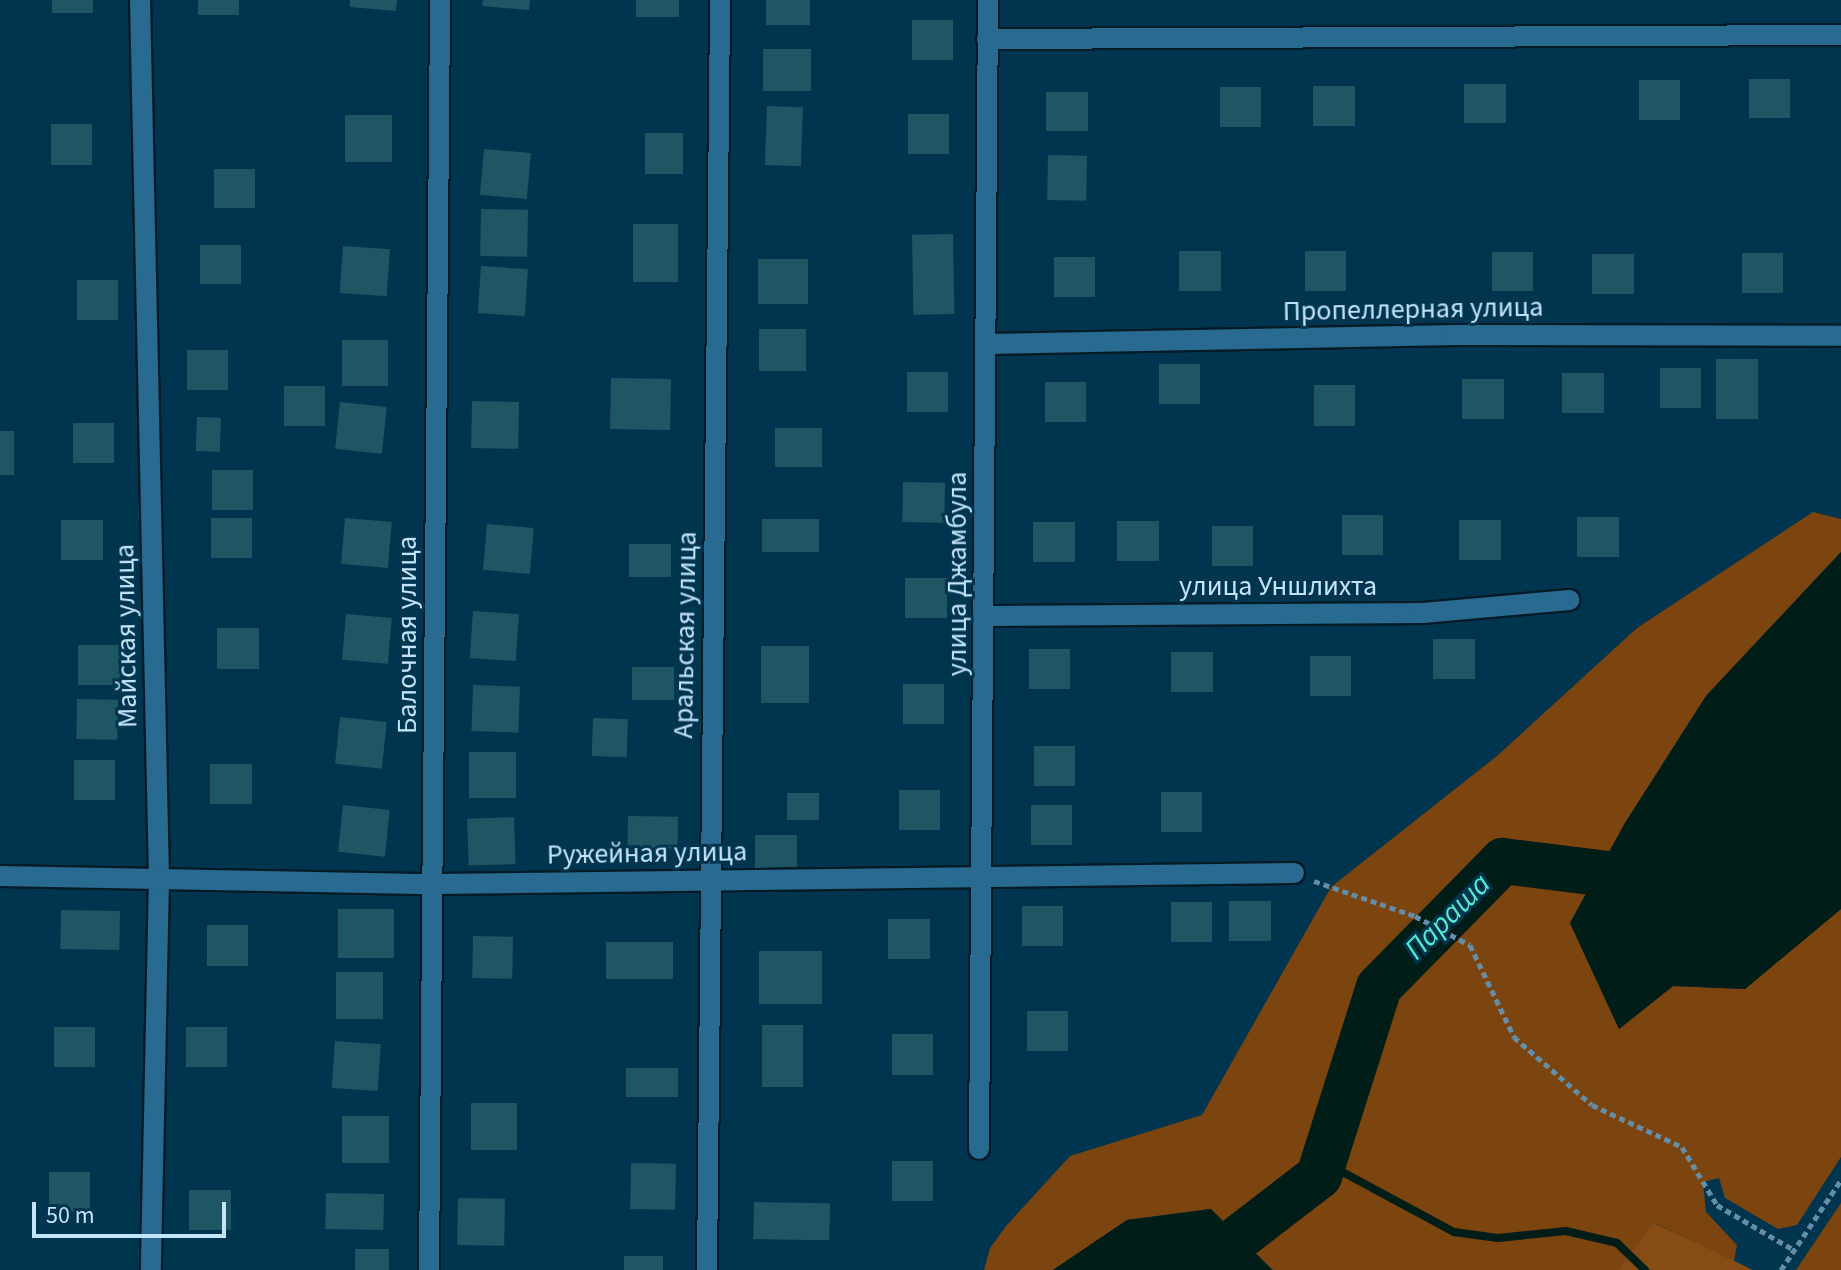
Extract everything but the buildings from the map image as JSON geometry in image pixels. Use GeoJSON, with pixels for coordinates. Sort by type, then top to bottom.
{"type":"FeatureCollection","features":[{"type":"Feature","properties":{"kind":"street","name":"Майская улица"},"geometry":{"type":"LineString","coordinates":[[140,0],[159,879],[151,1270]]}},
{"type":"Feature","properties":{"kind":"street","name":"Балочная улица"},"geometry":{"type":"LineString","coordinates":[[429,1270],[440,0]]}},
{"type":"Feature","properties":{"kind":"street","name":"Аральская улица"},"geometry":{"type":"LineString","coordinates":[[707,1270],[720,0]]}},
{"type":"Feature","properties":{"kind":"street","name":"улица Джамбула"},"geometry":{"type":"LineString","coordinates":[[979,1149],[986,616],[988,0]]}},
{"type":"Feature","properties":{"kind":"street"},"geometry":{"type":"LineString","coordinates":[[987,39],[1841,35]]}},
{"type":"Feature","properties":{"kind":"street","name":"Пропеллерная улица"},"geometry":{"type":"LineString","coordinates":[[987,344],[1455,335],[1841,336]]}},
{"type":"Feature","properties":{"kind":"street","name":"улица Уншлихта"},"geometry":{"type":"LineString","coordinates":[[986,616],[1423,613],[1569,600]]}},
{"type":"Feature","properties":{"kind":"street","name":"Ружейная улица"},"geometry":{"type":"LineString","coordinates":[[0,876],[433,884],[981,880],[1294,873]]}},
{"type":"Feature","properties":{"kind":"path"},"geometry":{"type":"LineString","coordinates":[[1294,873],[1415,916],[1470,945],[1514,1037],[1592,1105],[1682,1147],[1717,1205],[1794,1250]]}},
{"type":"Feature","properties":{"kind":"path"},"geometry":{"type":"LineString","coordinates":[[1781,1270],[1841,1180]]}},
{"type":"Feature","properties":{"kind":"shaded area"},"geometry":{"type":"Polygon","coordinates":[[[1813,512],[1841,519],[1841,552],[1706,696],[1625,823],[1570,923],[1619,1029],[1673,986],[1745,989],[1841,909],[1841,1157],[1797,1225],[1778,1229],[1725,1198],[1719,1178],[1703,1182],[1706,1212],[1737,1245],[1734,1261],[1655,1223],[1617,1270],[1273,1270],[1210,1209],[1127,1220],[1053,1270],[984,1270],[990,1248],[1006,1226],[1070,1156],[1202,1115],[1331,887],[1497,756],[1637,628],[1813,512]]]}},
{"type":"Feature","properties":{"kind":"shaded area"},"geometry":{"type":"Polygon","coordinates":[[[1841,552],[1841,909],[1745,989],[1673,986],[1619,1029],[1570,923],[1625,823],[1706,696],[1841,552]]]}},
{"type":"Feature","properties":{"kind":"shaded area"},"geometry":{"type":"Polygon","coordinates":[[[1841,1203],[1841,1270],[1796,1270],[1841,1203]]]}},
{"type":"Feature","properties":{"kind":"shaded area"},"geometry":{"type":"Polygon","coordinates":[[[1211,1209],[1272,1270],[1053,1270],[1127,1220],[1211,1209]]]}},
{"type":"Feature","properties":{"kind":"shaded area"},"geometry":{"type":"Polygon","coordinates":[[[1654,1223],[1710,1249],[1753,1270],[1617,1270],[1654,1223]]]}},
{"type":"Feature","properties":{"kind":"waterway","name":"Параша"},"geometry":{"type":"LineString","coordinates":[[1197,1270],[1319,1176],[1379,987],[1503,861],[1655,880],[1660,875]]}},
{"type":"Feature","properties":{"kind":"waterway"},"geometry":{"type":"LineString","coordinates":[[1324,1162],[1454,1232],[1498,1238],[1566,1231],[1617,1243],[1645,1270]]}}]}
